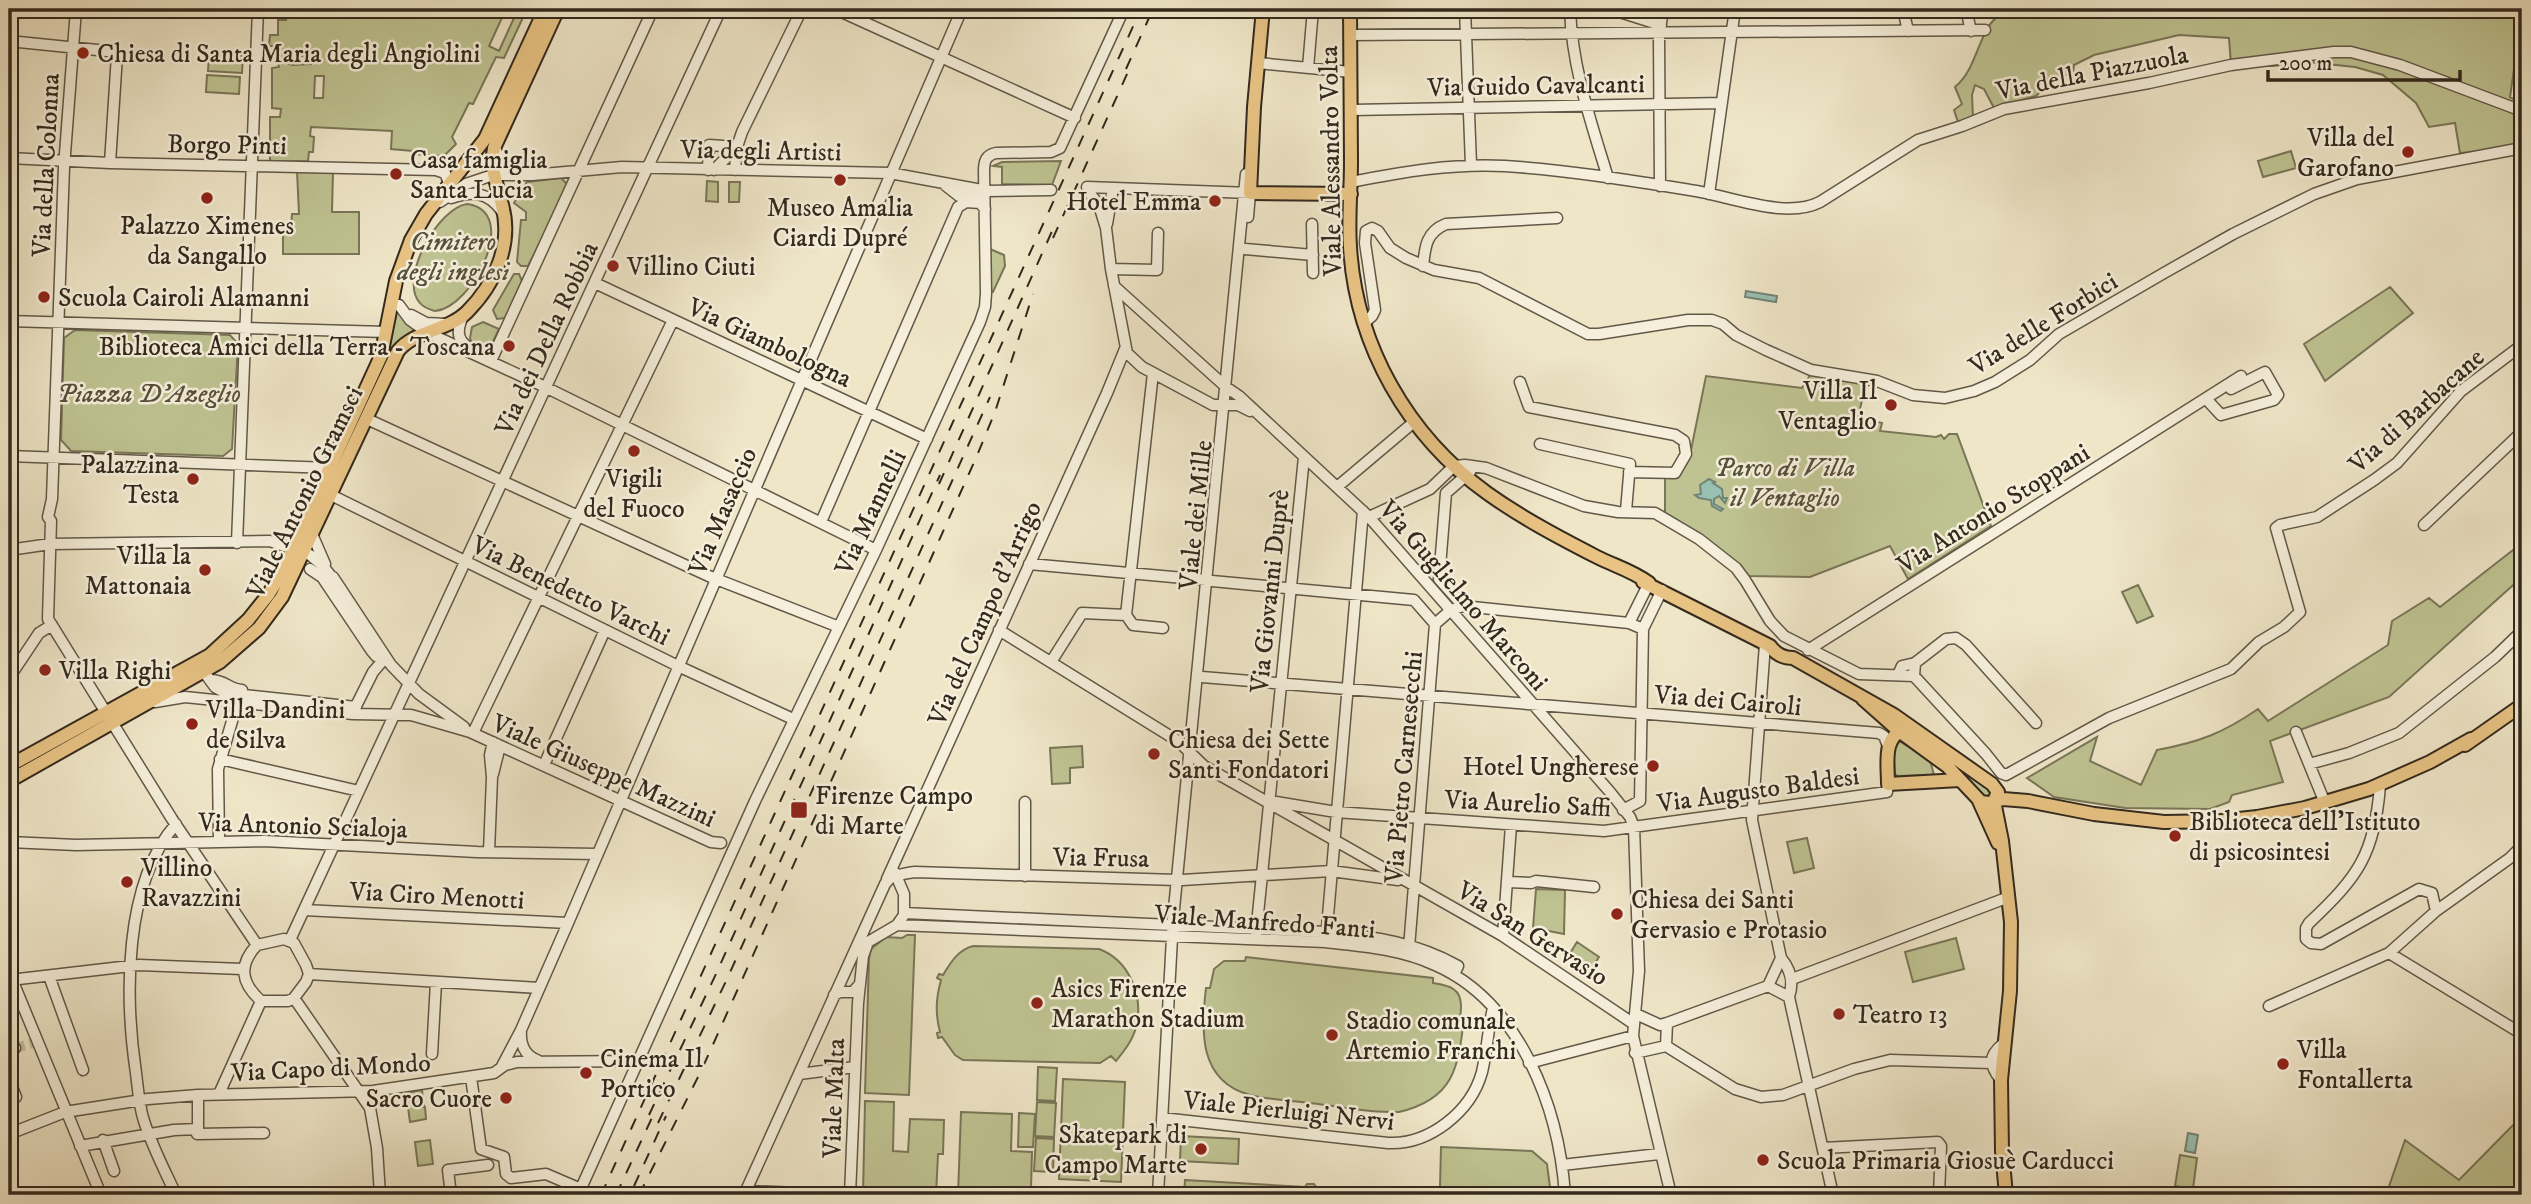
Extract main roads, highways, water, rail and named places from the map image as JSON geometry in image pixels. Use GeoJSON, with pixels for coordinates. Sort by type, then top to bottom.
{"type":"FeatureCollection","features":[{"type":"Feature","properties":{"kind":"main road","name":"Viale Antonio Gramsci"},"geometry":{"type":"LineString","coordinates":[[9,766],[207,676],[267,618],[282,597],[330,468],[378,363],[411,240],[446,177],[480,147],[545,9]]}},
{"type":"Feature","properties":{"kind":"main road","name":"Viale Antonio Gramsci"},"geometry":{"type":"LineString","coordinates":[[9,781],[229,640],[268,596],[313,534],[396,354],[409,341],[463,316],[479,299],[498,264],[505,238],[504,214],[493,175],[495,146],[558,9]]}},
{"type":"Feature","properties":{"kind":"main road","name":"Viale dei Mille"},"geometry":{"type":"LineString","coordinates":[[1264,9],[1247,193],[1351,188]]}},
{"type":"Feature","properties":{"kind":"main road","name":"Viale Alessandro Volta"},"geometry":{"type":"LineString","coordinates":[[1350,9],[1352,110],[1349,235],[1352,269],[1364,323],[1383,372],[1413,422],[1459,471],[1526,518],[1619,568],[1623,573],[1649,583],[1768,645],[1777,646],[1881,711]]}},
{"type":"Feature","properties":{"kind":"main road"},"geometry":{"type":"LineString","coordinates":[[1979,801],[2028,801],[2106,816],[2187,822],[2234,820],[2284,813],[2340,801],[2374,787],[2449,752],[2522,705]]}},
{"type":"Feature","properties":{"kind":"main road"},"geometry":{"type":"LineString","coordinates":[[1881,711],[1914,729],[2003,792],[2028,801]]}},
{"type":"Feature","properties":{"kind":"main road"},"geometry":{"type":"LineString","coordinates":[[1881,711],[1899,731],[1941,762],[1979,801],[2003,856]]}},
{"type":"Feature","properties":{"kind":"main road"},"geometry":{"type":"LineString","coordinates":[[1914,729],[1899,731],[1888,746],[1888,788],[1960,780]]}},
{"type":"Feature","properties":{"kind":"main road"},"geometry":{"type":"LineString","coordinates":[[1992,785],[1998,792],[1994,801],[2010,897],[2012,960],[2001,1080],[2006,1195]]}},
{"type":"Feature","properties":{"kind":"tunnel"},"geometry":{"type":"LineString","coordinates":[[15,1048],[34,1043]]}},
{"type":"Feature","properties":{"kind":"railway"},"geometry":{"type":"LineString","coordinates":[[601,1195],[1141,9]]}},
{"type":"Feature","properties":{"kind":"railway"},"geometry":{"type":"LineString","coordinates":[[1126,69],[1153,9]]}},
{"type":"Feature","properties":{"kind":"railway"},"geometry":{"type":"LineString","coordinates":[[1053,238],[1132,63]]}},
{"type":"Feature","properties":{"kind":"railway"},"geometry":{"type":"LineString","coordinates":[[939,484],[1053,229]]}},
{"type":"Feature","properties":{"kind":"railway"},"geometry":{"type":"LineString","coordinates":[[639,1195],[702,1069],[976,458],[995,412],[1033,294]]}},
{"type":"Feature","properties":{"kind":"railway"},"geometry":{"type":"LineString","coordinates":[[658,1123],[727,979],[990,397]]}},
{"type":"Feature","properties":{"kind":"railway"},"geometry":{"type":"LineString","coordinates":[[649,1115],[716,974],[940,475]]}},
{"type":"Feature","properties":{"kind":"railway"},"geometry":{"type":"LineString","coordinates":[[616,1195],[656,1109]]}},
{"type":"Feature","properties":{"kind":"railway"},"geometry":{"type":"LineString","coordinates":[[634,1186],[666,1116]]}},
{"type":"Feature","properties":{"kind":"place","name":"Chiesa di Santa Maria degli Angiolini"},"geometry":{"type":"Point","coordinates":[83,53]}},
{"type":"Feature","properties":{"kind":"place","name":"Villa del Garofano"},"geometry":{"type":"Point","coordinates":[2408,152]}},
{"type":"Feature","properties":{"kind":"place","name":"Casa famiglia Santa Lucia"},"geometry":{"type":"Point","coordinates":[396,174]}},
{"type":"Feature","properties":{"kind":"place","name":"Museo Amalia Ciardi Dupré"},"geometry":{"type":"Point","coordinates":[840,180]}},
{"type":"Feature","properties":{"kind":"place","name":"Palazzo Ximenes da Sangallo"},"geometry":{"type":"Point","coordinates":[207,198]}},
{"type":"Feature","properties":{"kind":"place","name":"Hotel Emma"},"geometry":{"type":"Point","coordinates":[1215,201]}},
{"type":"Feature","properties":{"kind":"place","name":"Villino Ciuti"},"geometry":{"type":"Point","coordinates":[613,266]}},
{"type":"Feature","properties":{"kind":"place","name":"Scuola Cairoli Alamanni"},"geometry":{"type":"Point","coordinates":[44,297]}},
{"type":"Feature","properties":{"kind":"place","name":"Biblioteca Amici della Terra - Toscana"},"geometry":{"type":"Point","coordinates":[509,346]}},
{"type":"Feature","properties":{"kind":"place","name":"Villa Il Ventaglio"},"geometry":{"type":"Point","coordinates":[1891,405]}},
{"type":"Feature","properties":{"kind":"place","name":"Vigili del Fuoco"},"geometry":{"type":"Point","coordinates":[634,451]}},
{"type":"Feature","properties":{"kind":"place","name":"Palazzina Testa"},"geometry":{"type":"Point","coordinates":[193,479]}},
{"type":"Feature","properties":{"kind":"place","name":"Villa la Mattonaia"},"geometry":{"type":"Point","coordinates":[205,570]}},
{"type":"Feature","properties":{"kind":"place","name":"Villa Righi"},"geometry":{"type":"Point","coordinates":[45,670]}},
{"type":"Feature","properties":{"kind":"place","name":"Villa Dandini de Silva"},"geometry":{"type":"Point","coordinates":[192,724]}},
{"type":"Feature","properties":{"kind":"place","name":"Chiesa dei Sette Santi Fondatori"},"geometry":{"type":"Point","coordinates":[1154,754]}},
{"type":"Feature","properties":{"kind":"place","name":"Hotel Ungherese"},"geometry":{"type":"Point","coordinates":[1653,766]}},
{"type":"Feature","properties":{"kind":"place","name":"Firenze Campo di Marte"},"geometry":{"type":"Point","coordinates":[799,810]}},
{"type":"Feature","properties":{"kind":"place","name":"Biblioteca dell'Istituto di psicosintesi"},"geometry":{"type":"Point","coordinates":[2175,836]}},
{"type":"Feature","properties":{"kind":"place","name":"Villino Ravazzini"},"geometry":{"type":"Point","coordinates":[127,882]}},
{"type":"Feature","properties":{"kind":"place","name":"Chiesa dei Santi Gervasio e Protasio"},"geometry":{"type":"Point","coordinates":[1617,914]}},
{"type":"Feature","properties":{"kind":"place","name":"Asics Firenze Marathon Stadium"},"geometry":{"type":"Point","coordinates":[1037,1003]}},
{"type":"Feature","properties":{"kind":"place","name":"Teatro 13"},"geometry":{"type":"Point","coordinates":[1839,1014]}},
{"type":"Feature","properties":{"kind":"place","name":"Stadio comunale Artemio Franchi"},"geometry":{"type":"Point","coordinates":[1332,1035]}},
{"type":"Feature","properties":{"kind":"place","name":"Villa Fontallerta"},"geometry":{"type":"Point","coordinates":[2283,1064]}},
{"type":"Feature","properties":{"kind":"place","name":"Cinema Il Portico"},"geometry":{"type":"Point","coordinates":[586,1073]}},
{"type":"Feature","properties":{"kind":"place","name":"Sacro Cuore"},"geometry":{"type":"Point","coordinates":[506,1098]}},
{"type":"Feature","properties":{"kind":"place","name":"Skatepark di Campo Marte"},"geometry":{"type":"Point","coordinates":[1201,1149]}},
{"type":"Feature","properties":{"kind":"place","name":"Scuola Primaria Giosuè Carducci"},"geometry":{"type":"Point","coordinates":[1763,1160]}},
{"type":"Feature","properties":{"kind":"park label","name":"Cimitero degli inglesi"},"geometry":{"type":"Point","coordinates":[453,256]}},
{"type":"Feature","properties":{"kind":"park label","name":"Piazza D'Azeglio"},"geometry":{"type":"Point","coordinates":[149,393]}},
{"type":"Feature","properties":{"kind":"park label","name":"Parco di Villa il Ventaglio"},"geometry":{"type":"Point","coordinates":[1785,482]}}]}
